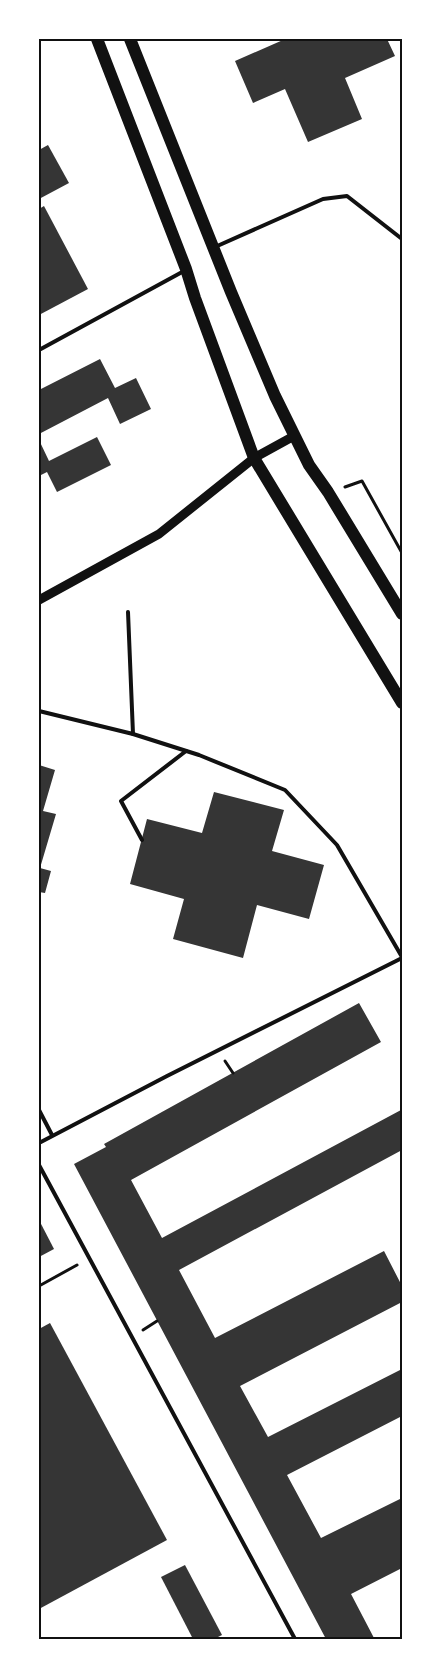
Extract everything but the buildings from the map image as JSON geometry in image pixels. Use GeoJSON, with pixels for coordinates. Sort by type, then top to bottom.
{"type":"FeatureCollection","features":[{"type":"Feature","properties":{"kind":"main road"},"geometry":{"type":"LineString","coordinates":[[97,39],[186,269],[254,458],[402,703]]}},
{"type":"Feature","properties":{"kind":"main road"},"geometry":{"type":"LineString","coordinates":[[130,39],[274,396],[309,465],[328,492],[402,614]]}},
{"type":"Feature","properties":{"kind":"street"},"geometry":{"type":"LineString","coordinates":[[39,600],[159,534],[254,458],[294,436]]}},
{"type":"Feature","properties":{"kind":"lane"},"geometry":{"type":"LineString","coordinates":[[213,248],[323,199],[347,196],[402,240]]}},
{"type":"Feature","properties":{"kind":"lane"},"geometry":{"type":"LineString","coordinates":[[39,350],[186,269]]}},
{"type":"Feature","properties":{"kind":"lane"},"geometry":{"type":"LineString","coordinates":[[128,612],[133,734]]}},
{"type":"Feature","properties":{"kind":"lane"},"geometry":{"type":"LineString","coordinates":[[39,711],[133,734],[186,751],[285,790],[337,844],[402,958],[39,1143]]}},
{"type":"Feature","properties":{"kind":"lane"},"geometry":{"type":"LineString","coordinates":[[142,840],[121,801],[186,751]]}},
{"type":"Feature","properties":{"kind":"lane"},"geometry":{"type":"LineString","coordinates":[[39,1110],[52,1135]]}},
{"type":"Feature","properties":{"kind":"lane"},"geometry":{"type":"LineString","coordinates":[[39,1165],[295,1639]]}},
{"type":"Feature","properties":{"kind":"path"},"geometry":{"type":"LineString","coordinates":[[328,492],[362,481],[402,553]]}},
{"type":"Feature","properties":{"kind":"path"},"geometry":{"type":"LineString","coordinates":[[39,1286],[89,1258]]}}]}
